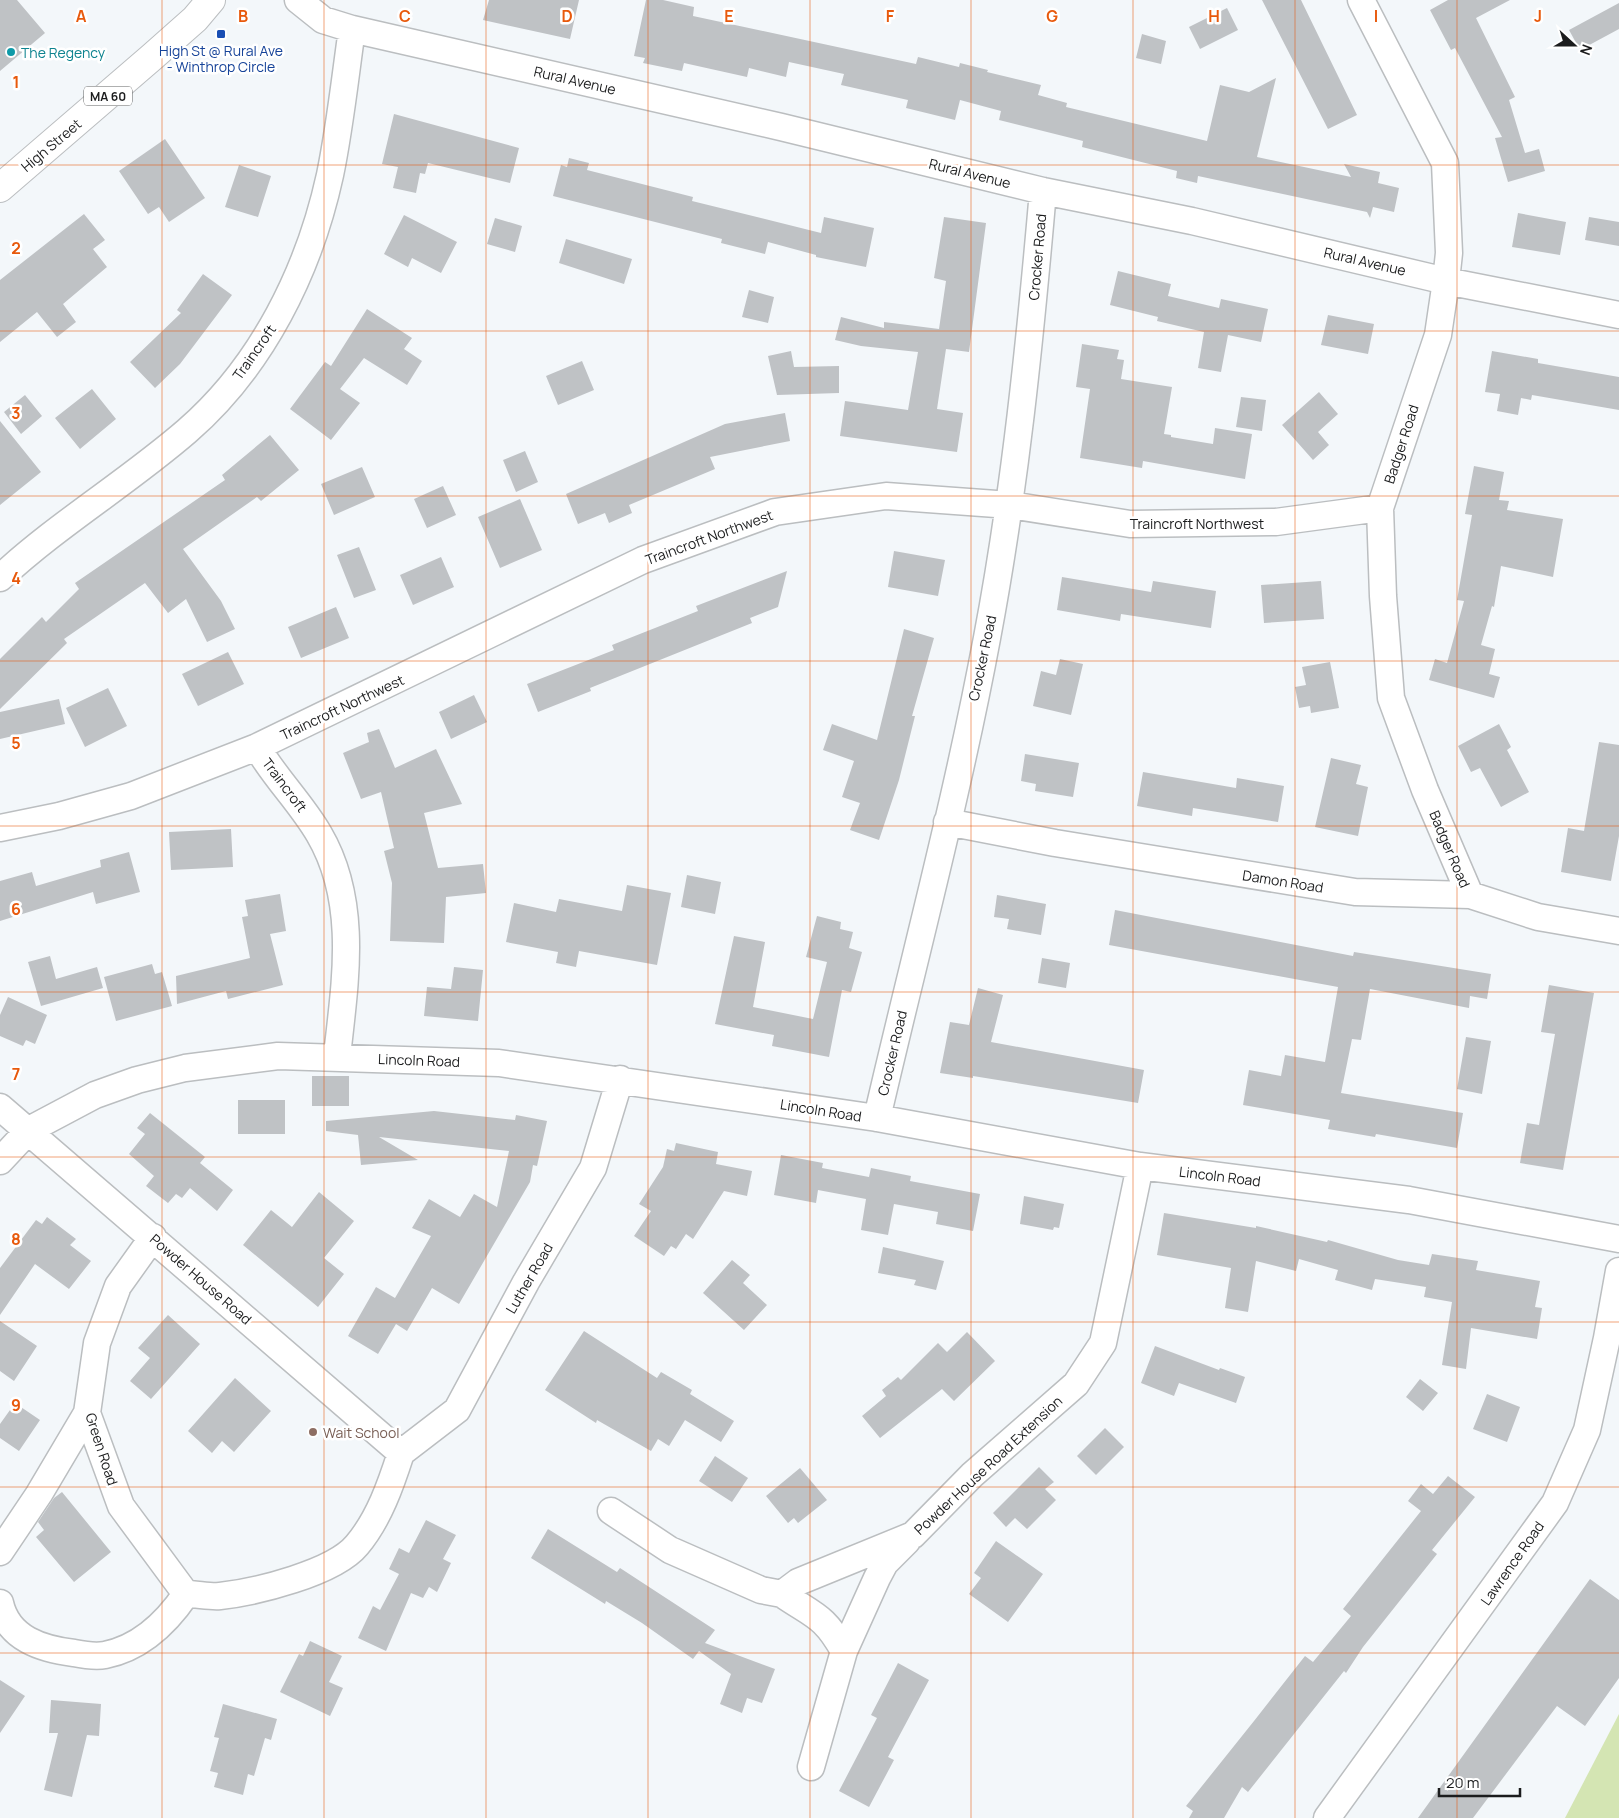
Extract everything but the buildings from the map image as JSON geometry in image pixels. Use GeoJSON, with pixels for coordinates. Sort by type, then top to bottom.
{"type":"FeatureCollection","features":[{"type":"Feature","properties":{"kind":"main road","name":"High Street"},"geometry":{"type":"LineString","coordinates":[[0,188],[152,58],[195,19],[211,0]]}},
{"type":"Feature","properties":{"kind":"street","name":"Rural Avenue"},"geometry":{"type":"LineString","coordinates":[[298,0],[352,29],[781,127],[1043,191],[1192,221],[1446,281],[1619,315]]}},
{"type":"Feature","properties":{"kind":"street","name":"Badger Road"},"geometry":{"type":"LineString","coordinates":[[1361,0],[1444,163],[1449,253],[1446,281],[1438,335],[1380,508],[1383,596],[1391,698],[1425,790],[1470,895]]}},
{"type":"Feature","properties":{"kind":"street","name":"Traincroft"},"geometry":{"type":"LineString","coordinates":[[0,578],[47,539],[187,431],[228,387],[266,336],[297,278],[319,216],[330,175],[352,29]]}},
{"type":"Feature","properties":{"kind":"street","name":"Crocker Road"},"geometry":{"type":"LineString","coordinates":[[876,1118],[947,822],[987,639],[1010,505],[1028,363],[1043,191]]}},
{"type":"Feature","properties":{"kind":"street","name":"Traincroft Northwest"},"geometry":{"type":"LineString","coordinates":[[257,747],[643,560],[775,512],[886,496],[1010,505],[1130,524],[1276,522],[1380,508]]}},
{"type":"Feature","properties":{"kind":"street","name":"Traincroft"},"geometry":{"type":"LineString","coordinates":[[0,828],[131,796],[257,747],[282,786],[309,818],[320,836],[338,878],[345,919],[347,967],[337,1056]]}},
{"type":"Feature","properties":{"kind":"street","name":"Damon Road"},"geometry":{"type":"LineString","coordinates":[[947,822],[1055,843],[1355,892],[1470,895],[1538,917],[1619,930]]}},
{"type":"Feature","properties":{"kind":"street","name":"Lincoln Road"},"geometry":{"type":"LineString","coordinates":[[0,1161],[29,1130],[95,1095],[137,1080],[184,1068],[278,1056],[337,1056],[499,1063],[876,1118],[1140,1166],[1409,1200],[1619,1239]]}},
{"type":"Feature","properties":{"kind":"street","name":"Luther Road"},"geometry":{"type":"LineString","coordinates":[[401,1453],[457,1410],[526,1282],[593,1168],[620,1080]]}},
{"type":"Feature","properties":{"kind":"street","name":"Powder House Road"},"geometry":{"type":"LineString","coordinates":[[0,1107],[29,1130],[401,1453]]}},
{"type":"Feature","properties":{"kind":"street","name":"Powder House Road Extension"},"geometry":{"type":"LineString","coordinates":[[782,1594],[798,1582],[912,1535],[972,1475],[1076,1384],[1103,1343],[1140,1166]]}},
{"type":"Feature","properties":{"kind":"street","name":"Green Road"},"geometry":{"type":"LineString","coordinates":[[153,1237],[118,1286],[97,1343],[87,1413],[121,1506],[186,1594]]}},
{"type":"Feature","properties":{"kind":"street","name":"Lawrence Road"},"geometry":{"type":"LineString","coordinates":[[1327,1818],[1555,1503],[1587,1430],[1619,1271]]}},
{"type":"Feature","properties":{"kind":"street"},"geometry":{"type":"LineString","coordinates":[[0,1552],[39,1494],[87,1413]]}},
{"type":"Feature","properties":{"kind":"street"},"geometry":{"type":"LineString","coordinates":[[0,1603],[10,1626],[23,1638],[38,1646],[57,1651],[104,1655],[129,1646],[153,1632],[171,1616],[186,1594],[219,1596],[252,1589],[312,1574],[348,1554],[358,1544],[381,1505],[401,1453]]}},
{"type":"Feature","properties":{"kind":"street"},"geometry":{"type":"LineString","coordinates":[[611,1511],[670,1550],[761,1590],[782,1594],[821,1618],[835,1635],[844,1651]]}},
{"type":"Feature","properties":{"kind":"street"},"geometry":{"type":"LineString","coordinates":[[811,1767],[844,1651],[886,1563],[912,1535]]}},
{"type":"Feature","properties":{"kind":"green space"},"geometry":{"type":"Polygon","coordinates":[[[1619,1714],[1619,1818],[1565,1818],[1619,1714]]]}},
{"type":"Feature","properties":{"kind":"place","name":"High St @ Rural Ave - Winthrop Circle"},"geometry":{"type":"Point","coordinates":[221,34]}},
{"type":"Feature","properties":{"kind":"place","name":"The Regency"},"geometry":{"type":"Point","coordinates":[11,52]}},
{"type":"Feature","properties":{"kind":"place","name":"Wait School"},"geometry":{"type":"Point","coordinates":[313,1432]}}]}
